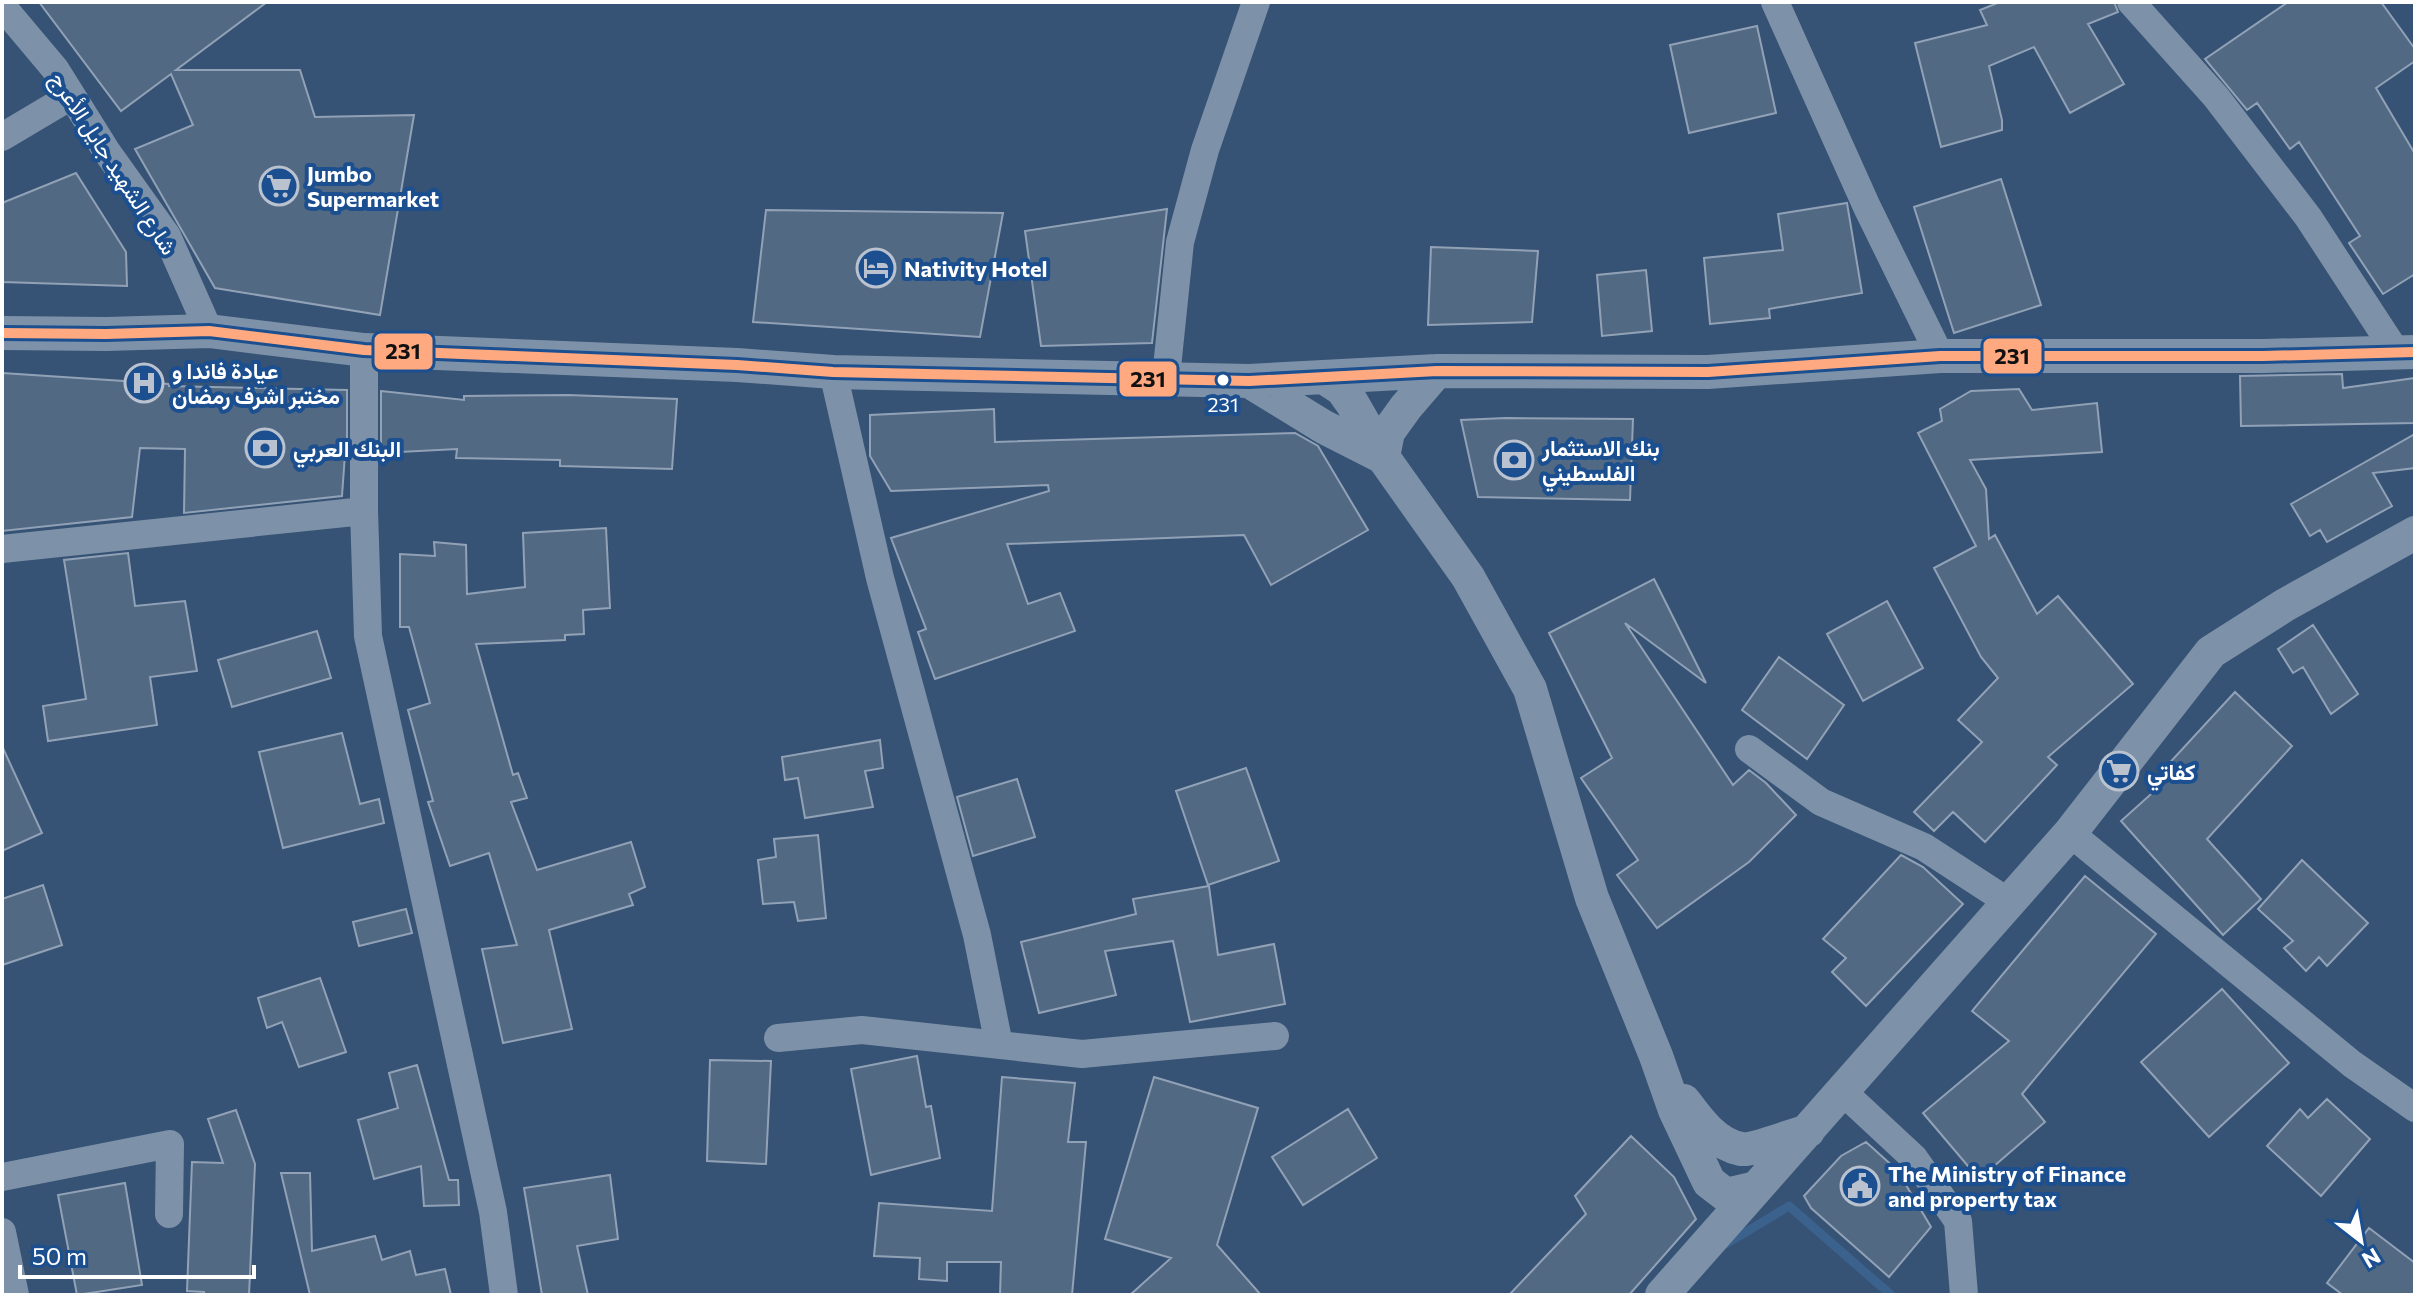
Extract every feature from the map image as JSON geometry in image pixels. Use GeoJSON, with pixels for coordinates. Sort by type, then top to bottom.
{"type":"FeatureCollection","features":[{"type":"Feature","properties":{"kind":"street"},"geometry":{"type":"LineString","coordinates":[[1166,377],[1180,242],[1205,150],[1256,2]]}},
{"type":"Feature","properties":{"kind":"street"},"geometry":{"type":"LineString","coordinates":[[1775,2],[1867,207],[1940,356]]}},
{"type":"Feature","properties":{"kind":"street"},"geometry":{"type":"LineString","coordinates":[[2131,2],[2216,97],[2406,352]]}},
{"type":"Feature","properties":{"kind":"street","name":"شارع الشهيد جايل الأعرج"},"geometry":{"type":"LineString","coordinates":[[2,6],[55,69],[120,172],[167,236],[209,331]]}},
{"type":"Feature","properties":{"kind":"street"},"geometry":{"type":"LineString","coordinates":[[2,137],[71,96]]}},
{"type":"Feature","properties":{"kind":"street"},"geometry":{"type":"LineString","coordinates":[[2,333],[209,331],[364,350],[737,365],[833,372],[1249,381],[1325,378],[1342,389],[1361,389],[1437,371],[1708,372],[1940,356],[2263,356],[2406,352]]}},
{"type":"Feature","properties":{"kind":"street"},"geometry":{"type":"LineString","coordinates":[[364,350],[368,636],[493,1212],[504,1295]]}},
{"type":"Feature","properties":{"kind":"street"},"geometry":{"type":"LineString","coordinates":[[1383,457],[1388,432],[1437,371]]}},
{"type":"Feature","properties":{"kind":"street"},"geometry":{"type":"LineString","coordinates":[[833,372],[880,578],[977,935],[999,1045]]}},
{"type":"Feature","properties":{"kind":"street"},"geometry":{"type":"LineString","coordinates":[[1249,381],[1324,427],[1383,457]]}},
{"type":"Feature","properties":{"kind":"street"},"geometry":{"type":"LineString","coordinates":[[1361,389],[1383,457],[1468,577],[1530,689],[1592,898],[1675,1110],[1709,1182],[1726,1195],[1756,1188]]}},
{"type":"Feature","properties":{"kind":"street"},"geometry":{"type":"LineString","coordinates":[[2,549],[364,511]]}},
{"type":"Feature","properties":{"kind":"street"},"geometry":{"type":"LineString","coordinates":[[1662,1295],[2070,833],[2211,652],[2285,605],[2415,533]]}},
{"type":"Feature","properties":{"kind":"street"},"geometry":{"type":"LineString","coordinates":[[1749,749],[1821,802],[1924,847],[2010,903]]}},
{"type":"Feature","properties":{"kind":"street"},"geometry":{"type":"LineString","coordinates":[[2070,833],[2352,1064],[2415,1108]]}},
{"type":"Feature","properties":{"kind":"street"},"geometry":{"type":"LineString","coordinates":[[778,1038],[862,1030],[1082,1054],[1275,1036]]}},
{"type":"Feature","properties":{"kind":"street"},"geometry":{"type":"LineString","coordinates":[[1656,1056],[1701,1124],[1721,1141],[1743,1150],[1808,1131]]}},
{"type":"Feature","properties":{"kind":"street"},"geometry":{"type":"LineString","coordinates":[[1843,1092],[1914,1158],[1958,1221],[1964,1295]]}},
{"type":"Feature","properties":{"kind":"street"},"geometry":{"type":"LineString","coordinates":[[2,1177],[170,1144],[169,1214]]}},
{"type":"Feature","properties":{"kind":"street"},"geometry":{"type":"LineString","coordinates":[[1704,1246],[1709,1182]]}},
{"type":"Feature","properties":{"kind":"street"},"geometry":{"type":"LineString","coordinates":[[2,1232],[15,1295]]}},
{"type":"Feature","properties":{"kind":"building","name":"Jumbo Supermarket"},"geometry":{"type":"Polygon","coordinates":[[[39,2],[267,2],[176,70],[300,70],[315,117],[414,115],[380,315],[215,288],[135,149],[193,125],[171,74],[121,111],[39,2]]]}},
{"type":"Feature","properties":{"kind":"building"},"geometry":{"type":"Polygon","coordinates":[[[2000,2],[2114,2],[2118,12],[2088,24],[2124,84],[2070,113],[2034,47],[1989,66],[2002,130],[1941,147],[1915,43],[1987,25],[1980,10],[2000,2]]]}},
{"type":"Feature","properties":{"kind":"building"},"geometry":{"type":"Polygon","coordinates":[[[2288,2],[2381,2],[2415,49],[2415,61],[2376,88],[2415,154],[2415,274],[2383,294],[2349,243],[2360,236],[2299,142],[2290,149],[2257,103],[2247,110],[2205,59],[2288,2]]]}},
{"type":"Feature","properties":{"kind":"building"},"geometry":{"type":"Polygon","coordinates":[[[1757,26],[1776,113],[1689,133],[1670,45],[1757,26]]]}},
{"type":"Feature","properties":{"kind":"building"},"geometry":{"type":"Polygon","coordinates":[[[76,173],[126,252],[127,286],[2,282],[2,203],[76,173]]]}},
{"type":"Feature","properties":{"kind":"building"},"geometry":{"type":"Polygon","coordinates":[[[2001,179],[2041,305],[1954,333],[1914,207],[2001,179]]]}},
{"type":"Feature","properties":{"kind":"building"},"geometry":{"type":"Polygon","coordinates":[[[1847,203],[1862,293],[1769,309],[1770,318],[1710,324],[1704,258],[1783,250],[1778,214],[1847,203]]]}},
{"type":"Feature","properties":{"kind":"building"},"geometry":{"type":"Polygon","coordinates":[[[1167,209],[1152,343],[1041,346],[1025,231],[1167,209]]]}},
{"type":"Feature","properties":{"kind":"building","name":"Nativity Hotel"},"geometry":{"type":"Polygon","coordinates":[[[766,210],[1003,213],[980,337],[753,322],[766,210]]]}},
{"type":"Feature","properties":{"kind":"building"},"geometry":{"type":"Polygon","coordinates":[[[1431,247],[1538,251],[1532,322],[1428,325],[1431,247]]]}},
{"type":"Feature","properties":{"kind":"building"},"geometry":{"type":"Polygon","coordinates":[[[1646,270],[1652,331],[1602,336],[1597,275],[1646,270]]]}},
{"type":"Feature","properties":{"kind":"building"},"geometry":{"type":"Polygon","coordinates":[[[2,373],[169,386],[347,390],[347,454],[342,496],[184,513],[185,449],[140,448],[132,517],[2,531],[2,373]]]}},
{"type":"Feature","properties":{"kind":"building"},"geometry":{"type":"Polygon","coordinates":[[[2342,374],[2343,388],[2415,378],[2415,423],[2241,426],[2240,376],[2342,374]]]}},
{"type":"Feature","properties":{"kind":"building"},"geometry":{"type":"Polygon","coordinates":[[[2019,389],[2032,410],[2097,403],[2102,452],[1970,460],[1986,489],[1989,539],[1995,535],[2037,614],[2058,596],[2133,684],[2048,757],[2057,765],[1985,842],[1953,812],[1934,831],[1914,812],[1982,742],[1958,720],[1998,678],[1981,657],[1934,568],[1976,546],[1918,433],[1942,421],[1940,409],[1971,391],[2019,389]]]}},
{"type":"Feature","properties":{"kind":"building"},"geometry":{"type":"Polygon","coordinates":[[[381,391],[464,400],[464,396],[568,395],[677,399],[672,469],[560,466],[560,460],[456,458],[457,449],[381,453],[381,391]]]}},
{"type":"Feature","properties":{"kind":"building"},"geometry":{"type":"Polygon","coordinates":[[[994,409],[995,442],[1295,433],[1318,446],[1368,530],[1271,585],[1244,535],[1007,544],[1028,604],[1060,593],[1075,631],[935,679],[918,632],[926,629],[891,538],[1049,491],[1048,485],[891,491],[870,456],[870,415],[994,409]]]}},
{"type":"Feature","properties":{"kind":"building"},"geometry":{"type":"Polygon","coordinates":[[[1633,419],[1630,500],[1478,497],[1461,420],[1633,419]]]}},
{"type":"Feature","properties":{"kind":"building"},"geometry":{"type":"Polygon","coordinates":[[[2415,434],[2415,468],[2373,473],[2392,506],[2327,542],[2320,530],[2310,536],[2291,504],[2415,434]]]}},
{"type":"Feature","properties":{"kind":"building"},"geometry":{"type":"Polygon","coordinates":[[[606,528],[610,608],[583,610],[584,634],[565,635],[565,640],[476,644],[513,775],[518,773],[527,798],[511,802],[537,870],[631,842],[645,887],[629,894],[633,905],[549,930],[572,1029],[503,1043],[482,949],[517,945],[489,853],[450,866],[428,802],[433,801],[408,710],[430,703],[409,627],[400,627],[400,554],[435,556],[434,542],[466,545],[467,594],[525,587],[523,533],[606,528]]]}},
{"type":"Feature","properties":{"kind":"building"},"geometry":{"type":"Polygon","coordinates":[[[128,553],[135,606],[185,601],[197,671],[150,677],[157,725],[48,741],[43,706],[86,699],[64,560],[128,553]]]}},
{"type":"Feature","properties":{"kind":"building"},"geometry":{"type":"Polygon","coordinates":[[[1654,579],[1706,683],[1625,623],[1733,785],[1749,770],[1796,815],[1749,862],[1657,928],[1617,875],[1638,860],[1581,778],[1612,758],[1549,633],[1654,579]]]}},
{"type":"Feature","properties":{"kind":"building"},"geometry":{"type":"Polygon","coordinates":[[[1887,601],[1923,668],[1863,701],[1827,634],[1887,601]]]}},
{"type":"Feature","properties":{"kind":"building"},"geometry":{"type":"Polygon","coordinates":[[[2313,625],[2358,694],[2331,714],[2303,667],[2293,673],[2278,649],[2313,625]]]}},
{"type":"Feature","properties":{"kind":"building"},"geometry":{"type":"Polygon","coordinates":[[[317,631],[331,678],[232,707],[218,660],[317,631]]]}},
{"type":"Feature","properties":{"kind":"building"},"geometry":{"type":"Polygon","coordinates":[[[1779,657],[1844,705],[1807,759],[1742,710],[1779,657]]]}},
{"type":"Feature","properties":{"kind":"building"},"geometry":{"type":"Polygon","coordinates":[[[2235,692],[2292,746],[2207,839],[2261,899],[2223,935],[2121,821],[2170,777],[2163,770],[2235,692]]]}},
{"type":"Feature","properties":{"kind":"building"},"geometry":{"type":"Polygon","coordinates":[[[342,733],[360,804],[379,799],[384,823],[283,848],[259,752],[342,733]]]}},
{"type":"Feature","properties":{"kind":"building"},"geometry":{"type":"Polygon","coordinates":[[[880,740],[883,768],[865,771],[873,807],[805,818],[798,778],[785,780],[782,757],[880,740]]]}},
{"type":"Feature","properties":{"kind":"building"},"geometry":{"type":"Polygon","coordinates":[[[2,746],[42,833],[2,851],[2,746]]]}},
{"type":"Feature","properties":{"kind":"building"},"geometry":{"type":"Polygon","coordinates":[[[1246,768],[1279,861],[1208,885],[1176,791],[1246,768]]]}},
{"type":"Feature","properties":{"kind":"building"},"geometry":{"type":"Polygon","coordinates":[[[1017,779],[1035,837],[973,856],[957,797],[1017,779]]]}},
{"type":"Feature","properties":{"kind":"building"},"geometry":{"type":"Polygon","coordinates":[[[818,835],[826,918],[798,921],[794,902],[763,904],[758,860],[776,857],[774,839],[818,835]]]}},
{"type":"Feature","properties":{"kind":"building"},"geometry":{"type":"Polygon","coordinates":[[[1901,855],[1923,867],[1963,904],[1866,1006],[1832,972],[1846,958],[1823,939],[1901,855]]]}},
{"type":"Feature","properties":{"kind":"building"},"geometry":{"type":"Polygon","coordinates":[[[2302,860],[2368,923],[2327,966],[2319,957],[2306,971],[2284,948],[2293,941],[2258,909],[2302,860]]]}},
{"type":"Feature","properties":{"kind":"building"},"geometry":{"type":"Polygon","coordinates":[[[2085,876],[2156,934],[2022,1094],[2045,1122],[1979,1179],[1923,1113],[2009,1041],[1972,1011],[2085,876]]]}},
{"type":"Feature","properties":{"kind":"building"},"geometry":{"type":"Polygon","coordinates":[[[43,885],[62,945],[2,965],[2,899],[43,885]]]}},
{"type":"Feature","properties":{"kind":"building"},"geometry":{"type":"Polygon","coordinates":[[[1209,886],[1218,955],[1274,944],[1285,1004],[1190,1022],[1173,941],[1105,951],[1116,995],[1039,1013],[1021,942],[1136,914],[1133,899],[1209,886]]]}},
{"type":"Feature","properties":{"kind":"building"},"geometry":{"type":"Polygon","coordinates":[[[406,909],[412,933],[359,946],[353,922],[406,909]]]}},
{"type":"Feature","properties":{"kind":"building"},"geometry":{"type":"Polygon","coordinates":[[[320,978],[346,1052],[299,1067],[282,1022],[267,1028],[258,998],[320,978]]]}},
{"type":"Feature","properties":{"kind":"building"},"geometry":{"type":"Polygon","coordinates":[[[2222,989],[2289,1063],[2209,1137],[2141,1062],[2222,989]]]}},
{"type":"Feature","properties":{"kind":"building"},"geometry":{"type":"Polygon","coordinates":[[[917,1056],[926,1107],[931,1106],[940,1158],[871,1175],[851,1069],[917,1056]]]}},
{"type":"Feature","properties":{"kind":"building"},"geometry":{"type":"Polygon","coordinates":[[[710,1060],[771,1061],[766,1164],[707,1161],[710,1060]]]}},
{"type":"Feature","properties":{"kind":"building"},"geometry":{"type":"Polygon","coordinates":[[[417,1065],[449,1180],[458,1180],[459,1205],[424,1206],[421,1166],[374,1179],[358,1120],[398,1108],[389,1073],[417,1065]]]}},
{"type":"Feature","properties":{"kind":"building"},"geometry":{"type":"Polygon","coordinates":[[[1002,1077],[1075,1083],[1068,1142],[1086,1142],[1072,1295],[1000,1295],[1001,1262],[947,1262],[947,1281],[919,1279],[920,1258],[874,1256],[879,1203],[992,1211],[1002,1077]]]}},
{"type":"Feature","properties":{"kind":"building"},"geometry":{"type":"Polygon","coordinates":[[[1154,1077],[1258,1108],[1217,1245],[1261,1295],[1130,1295],[1171,1258],[1105,1239],[1154,1077]]]}},
{"type":"Feature","properties":{"kind":"building"},"geometry":{"type":"Polygon","coordinates":[[[2327,1099],[2370,1139],[2321,1196],[2267,1146],[2300,1109],[2308,1118],[2327,1099]]]}},
{"type":"Feature","properties":{"kind":"building"},"geometry":{"type":"Polygon","coordinates":[[[1348,1109],[1377,1158],[1303,1205],[1272,1157],[1348,1109]]]}},
{"type":"Feature","properties":{"kind":"building"},"geometry":{"type":"Polygon","coordinates":[[[236,1110],[255,1164],[249,1295],[204,1295],[204,1292],[187,1291],[192,1162],[223,1163],[208,1119],[236,1110]]]}},
{"type":"Feature","properties":{"kind":"building"},"geometry":{"type":"Polygon","coordinates":[[[1631,1136],[1674,1177],[1696,1219],[1629,1295],[1509,1295],[1586,1214],[1575,1196],[1631,1136]]]}},
{"type":"Feature","properties":{"kind":"building"},"geometry":{"type":"Polygon","coordinates":[[[1866,1142],[1897,1170],[1931,1227],[1889,1277],[1811,1208],[1804,1196],[1841,1156],[1866,1142]]]}},
{"type":"Feature","properties":{"kind":"building"},"geometry":{"type":"Polygon","coordinates":[[[281,1173],[310,1173],[312,1251],[375,1236],[382,1260],[410,1251],[416,1275],[445,1269],[451,1295],[310,1295],[281,1173]]]}},
{"type":"Feature","properties":{"kind":"building"},"geometry":{"type":"Polygon","coordinates":[[[610,1175],[618,1239],[577,1246],[588,1295],[542,1295],[524,1188],[610,1175]]]}},
{"type":"Feature","properties":{"kind":"building"},"geometry":{"type":"Polygon","coordinates":[[[125,1183],[142,1285],[77,1295],[58,1195],[125,1183]]]}},
{"type":"Feature","properties":{"kind":"building"},"geometry":{"type":"Polygon","coordinates":[[[2369,1228],[2415,1263],[2415,1295],[2343,1295],[2327,1283],[2369,1228]]]}},
{"type":"Feature","properties":{"kind":"waterway"},"geometry":{"type":"LineString","coordinates":[[1726,1244],[1789,1206],[1891,1295]]}},
{"type":"Feature","properties":{"kind":"transit line","name":"231"},"geometry":{"type":"LineString","coordinates":[[2,333],[209,331],[364,350],[737,365],[833,372],[1249,381],[1437,371],[1708,372],[1940,356],[2263,356],[2415,352]]}},
{"type":"Feature","properties":{"kind":"place","name":"Jumbo Supermarket"},"geometry":{"type":"Point","coordinates":[279,186]}},
{"type":"Feature","properties":{"kind":"place","name":"Nativity Hotel"},"geometry":{"type":"Point","coordinates":[876,268]}},
{"type":"Feature","properties":{"kind":"place","name":"231"},"geometry":{"type":"Point","coordinates":[1223,380]}},
{"type":"Feature","properties":{"kind":"place","name":"عيادة فاندا و مختبر اشرف رمضان"},"geometry":{"type":"Point","coordinates":[144,383]}},
{"type":"Feature","properties":{"kind":"place","name":"البنك العربي"},"geometry":{"type":"Point","coordinates":[265,448]}},
{"type":"Feature","properties":{"kind":"place","name":"بنك الاستثمار الفلسطيني"},"geometry":{"type":"Point","coordinates":[1514,460]}},
{"type":"Feature","properties":{"kind":"place","name":"كفاتي"},"geometry":{"type":"Point","coordinates":[2119,771]}},
{"type":"Feature","properties":{"kind":"place","name":"The Ministry of Finance and property tax"},"geometry":{"type":"Point","coordinates":[1860,1186]}}]}
